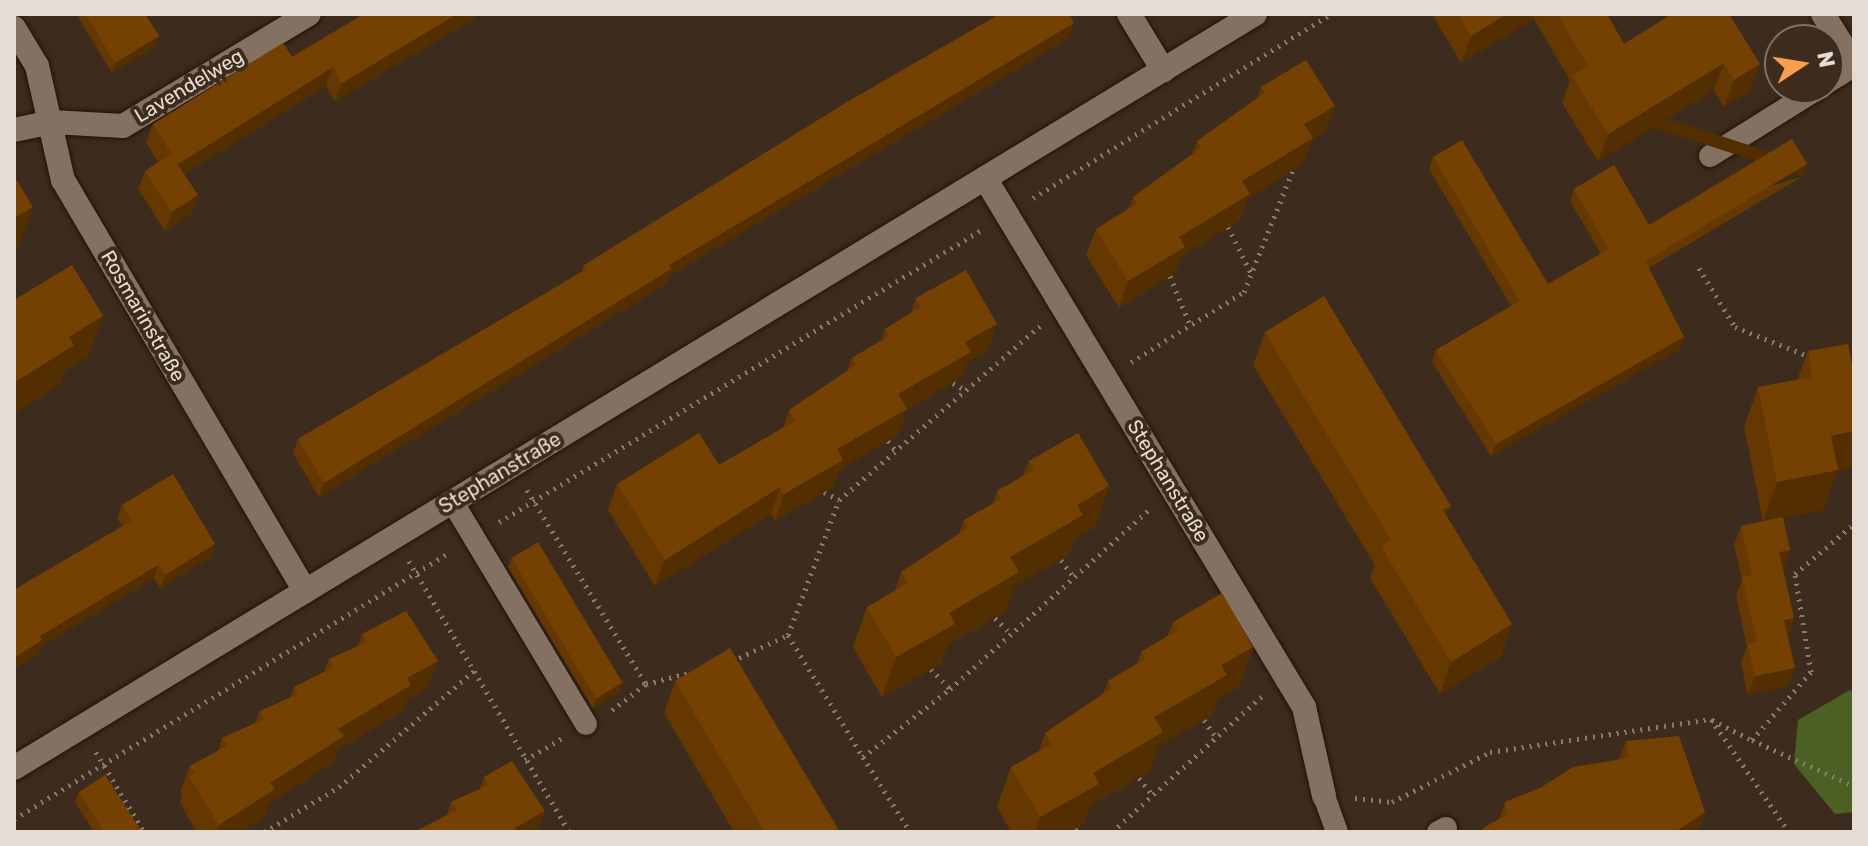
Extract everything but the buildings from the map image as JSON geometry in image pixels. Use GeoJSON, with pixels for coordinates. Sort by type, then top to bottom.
{"type":"FeatureCollection","features":[{"type":"Feature","properties":{"kind":"street","name":"Lavendelweg"},"geometry":{"type":"LineString","coordinates":[[14,130],[52,122],[123,126],[309,14]]}},
{"type":"Feature","properties":{"kind":"street"},"geometry":{"type":"LineString","coordinates":[[1129,14],[1163,70]]}},
{"type":"Feature","properties":{"kind":"street","name":"Stephanstraße"},"geometry":{"type":"LineString","coordinates":[[14,768],[1255,14]]}},
{"type":"Feature","properties":{"kind":"street"},"geometry":{"type":"LineString","coordinates":[[1823,14],[1854,65]]}},
{"type":"Feature","properties":{"kind":"street","name":"Rosmarinstraße"},"geometry":{"type":"LineString","coordinates":[[14,28],[37,66],[63,180],[305,591]]}},
{"type":"Feature","properties":{"kind":"street","name":"Stephanstraße"},"geometry":{"type":"LineString","coordinates":[[985,178],[1304,707],[1324,796]]}},
{"type":"Feature","properties":{"kind":"lane"},"geometry":{"type":"LineString","coordinates":[[1710,156],[1793,104]]}},
{"type":"Feature","properties":{"kind":"lane"},"geometry":{"type":"LineString","coordinates":[[452,501],[586,724]]}},
{"type":"Feature","properties":{"kind":"lane"},"geometry":{"type":"LineString","coordinates":[[1324,796],[1337,832]]}},
{"type":"Feature","properties":{"kind":"path"},"geometry":{"type":"LineString","coordinates":[[14,819],[1331,14]]}},
{"type":"Feature","properties":{"kind":"path"},"geometry":{"type":"LineString","coordinates":[[1106,378],[1244,292],[1293,170]]}},
{"type":"Feature","properties":{"kind":"path"},"geometry":{"type":"LineString","coordinates":[[1228,227],[1252,275]]}},
{"type":"Feature","properties":{"kind":"path"},"geometry":{"type":"LineString","coordinates":[[1699,268],[1735,327],[1819,360]]}},
{"type":"Feature","properties":{"kind":"path"},"geometry":{"type":"LineString","coordinates":[[1170,276],[1190,325]]}},
{"type":"Feature","properties":{"kind":"path"},"geometry":{"type":"LineString","coordinates":[[726,662],[788,635],[839,500],[1063,306]]}},
{"type":"Feature","properties":{"kind":"path"},"geometry":{"type":"LineString","coordinates":[[953,383],[965,390]]}},
{"type":"Feature","properties":{"kind":"path"},"geometry":{"type":"LineString","coordinates":[[888,441],[896,451]]}},
{"type":"Feature","properties":{"kind":"path"},"geometry":{"type":"LineString","coordinates":[[512,465],[646,684]]}},
{"type":"Feature","properties":{"kind":"path"},"geometry":{"type":"LineString","coordinates":[[863,757],[950,689],[1172,489]]}},
{"type":"Feature","properties":{"kind":"path"},"geometry":{"type":"LineString","coordinates":[[824,492],[839,500]]}},
{"type":"Feature","properties":{"kind":"path"},"geometry":{"type":"LineString","coordinates":[[1752,740],[1811,672],[1795,574],[1854,524]]}},
{"type":"Feature","properties":{"kind":"path"},"geometry":{"type":"LineString","coordinates":[[394,537],[569,832]]}},
{"type":"Feature","properties":{"kind":"path"},"geometry":{"type":"LineString","coordinates":[[1061,560],[1074,577]]}},
{"type":"Feature","properties":{"kind":"path"},"geometry":{"type":"LineString","coordinates":[[995,618],[1011,634]]}},
{"type":"Feature","properties":{"kind":"path"},"geometry":{"type":"LineString","coordinates":[[788,635],[910,832]]}},
{"type":"Feature","properties":{"kind":"path"},"geometry":{"type":"LineString","coordinates":[[931,669],[950,689]]}},
{"type":"Feature","properties":{"kind":"path"},"geometry":{"type":"LineString","coordinates":[[264,832],[339,787],[474,671]]}},
{"type":"Feature","properties":{"kind":"path"},"geometry":{"type":"LineString","coordinates":[[525,760],[646,684],[697,671]]}},
{"type":"Feature","properties":{"kind":"path"},"geometry":{"type":"LineString","coordinates":[[1112,832],[1285,675]]}},
{"type":"Feature","properties":{"kind":"path"},"geometry":{"type":"LineString","coordinates":[[1711,719],[1789,832]]}},
{"type":"Feature","properties":{"kind":"path"},"geometry":{"type":"LineString","coordinates":[[1324,796],[1392,802],[1490,752],[1711,719],[1854,786]]}},
{"type":"Feature","properties":{"kind":"path"},"geometry":{"type":"LineString","coordinates":[[1204,720],[1216,738]]}},
{"type":"Feature","properties":{"kind":"path"},"geometry":{"type":"LineString","coordinates":[[81,727],[144,832]]}},
{"type":"Feature","properties":{"kind":"path"},"geometry":{"type":"LineString","coordinates":[[1139,778],[1153,795]]}},
{"type":"Feature","properties":{"kind":"green space"},"geometry":{"type":"Polygon","coordinates":[[[1850,690],[1854,694],[1854,812],[1835,814],[1794,764],[1798,720],[1850,690]]]}}]}
